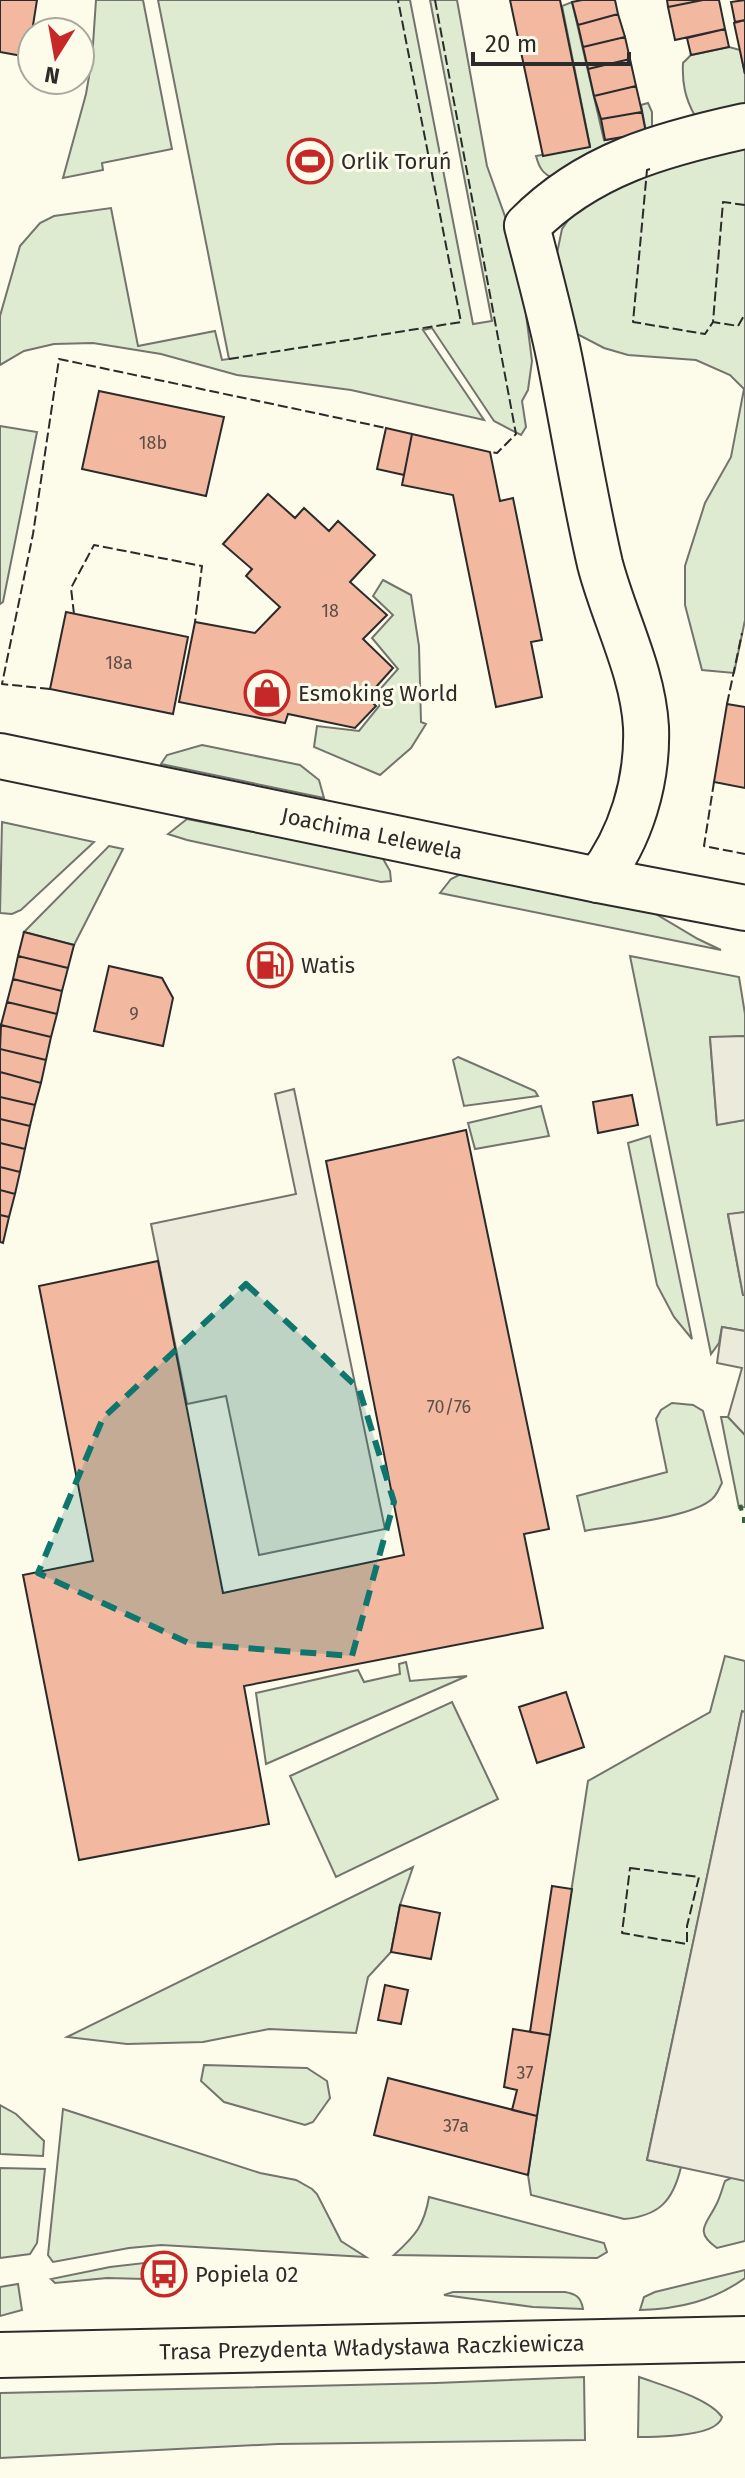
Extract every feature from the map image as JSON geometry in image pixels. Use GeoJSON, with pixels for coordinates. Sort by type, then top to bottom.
{"type":"FeatureCollection","features":[{"type":"Feature","properties":{"kind":"street"},"geometry":{"type":"LineString","coordinates":[[598,880],[614,860],[637,802],[645,761],[646,726],[642,694],[601,566],[558,353],[527,226],[566,192],[635,155],[678,141],[745,126]]}},
{"type":"Feature","properties":{"kind":"street","name":"Joachima Lelewela"},"geometry":{"type":"LineString","coordinates":[[0,756],[745,908]]}},
{"type":"Feature","properties":{"kind":"street","name":"Trasa Prezydenta Władysława Raczkiewicza"},"geometry":{"type":"LineString","coordinates":[[0,2355],[745,2339]]}},
{"type":"Feature","properties":{"kind":"highlighted area"},"geometry":{"type":"Polygon","coordinates":[[[246,1284],[359,1389],[394,1502],[352,1656],[191,1644],[38,1573],[103,1418],[246,1284]]]}},
{"type":"Feature","properties":{"kind":"green space"},"geometry":{"type":"Polygon","coordinates":[[[96,0],[143,0],[172,149],[102,163],[103,170],[63,178],[85,96],[96,96],[96,0]]]}},
{"type":"Feature","properties":{"kind":"green space","name":"Orlik Toruń"},"geometry":{"type":"Polygon","coordinates":[[[158,0],[410,0],[473,324],[492,321],[430,0],[457,0],[487,166],[516,247],[526,314],[532,361],[528,390],[522,401],[526,427],[521,435],[494,421],[432,328],[423,330],[484,420],[351,390],[237,375],[161,354],[93,343],[54,344],[24,351],[0,365],[0,316],[20,246],[40,223],[54,216],[111,208],[138,346],[215,331],[222,360],[229,359],[158,0]]]}},
{"type":"Feature","properties":{"kind":"green space"},"geometry":{"type":"Polygon","coordinates":[[[572,2],[604,140],[646,132],[641,105],[648,103],[652,112],[652,134],[554,178],[542,170],[536,156],[590,146],[562,6],[572,2]]]}},
{"type":"Feature","properties":{"kind":"green space"},"geometry":{"type":"Polygon","coordinates":[[[729,47],[740,50],[745,74],[745,112],[695,116],[685,90],[683,63],[691,55],[729,47]]]}},
{"type":"Feature","properties":{"kind":"green space"},"geometry":{"type":"Polygon","coordinates":[[[745,148],[745,620],[734,673],[702,670],[685,605],[685,566],[705,503],[731,457],[744,389],[730,375],[696,360],[628,355],[604,348],[577,334],[561,316],[556,258],[562,229],[576,209],[610,182],[745,148]]]}},
{"type":"Feature","properties":{"kind":"green space"},"geometry":{"type":"Polygon","coordinates":[[[0,426],[37,432],[3,602],[0,604],[0,426]]]}},
{"type":"Feature","properties":{"kind":"green space"},"geometry":{"type":"Polygon","coordinates":[[[383,580],[411,595],[419,646],[421,722],[426,724],[411,748],[380,775],[314,747],[317,726],[359,731],[380,705],[374,696],[398,669],[372,638],[393,615],[373,596],[383,580]]]}},
{"type":"Feature","properties":{"kind":"green space"},"geometry":{"type":"Polygon","coordinates":[[[202,745],[300,765],[319,780],[324,798],[161,764],[167,755],[202,745]]]}},
{"type":"Feature","properties":{"kind":"green space"},"geometry":{"type":"Polygon","coordinates":[[[187,819],[382,857],[390,871],[391,881],[381,882],[168,834],[187,819]]]}},
{"type":"Feature","properties":{"kind":"green space"},"geometry":{"type":"Polygon","coordinates":[[[2,822],[94,842],[21,910],[12,914],[0,913],[2,822]]]}},
{"type":"Feature","properties":{"kind":"green space"},"geometry":{"type":"Polygon","coordinates":[[[109,846],[123,849],[74,945],[24,932],[109,846]]]}},
{"type":"Feature","properties":{"kind":"green space"},"geometry":{"type":"Polygon","coordinates":[[[461,874],[654,913],[721,950],[440,893],[451,879],[461,874]]]}},
{"type":"Feature","properties":{"kind":"green space"},"geometry":{"type":"Polygon","coordinates":[[[630,956],[739,977],[745,1036],[710,1038],[717,1124],[745,1120],[745,1212],[728,1215],[745,1295],[745,1331],[722,1327],[719,1343],[711,1354],[630,956]]]}},
{"type":"Feature","properties":{"kind":"green space"},"geometry":{"type":"Polygon","coordinates":[[[458,1057],[535,1091],[538,1096],[464,1106],[453,1060],[458,1057]]]}},
{"type":"Feature","properties":{"kind":"green space"},"geometry":{"type":"Polygon","coordinates":[[[541,1106],[549,1136],[475,1149],[468,1123],[541,1106]]]}},
{"type":"Feature","properties":{"kind":"green space"},"geometry":{"type":"Polygon","coordinates":[[[650,1136],[692,1339],[674,1317],[657,1285],[628,1143],[650,1136]]]}},
{"type":"Feature","properties":{"kind":"green space"},"geometry":{"type":"Polygon","coordinates":[[[672,1403],[693,1405],[703,1411],[722,1483],[715,1496],[702,1506],[670,1516],[585,1531],[577,1496],[667,1472],[656,1419],[661,1410],[672,1403]]]}},
{"type":"Feature","properties":{"kind":"green space"},"geometry":{"type":"Polygon","coordinates":[[[721,1417],[728,1417],[745,1435],[745,1507],[739,1508],[721,1417]]]}},
{"type":"Feature","properties":{"kind":"green space"},"geometry":{"type":"Polygon","coordinates":[[[725,1656],[745,1661],[745,1712],[742,1712],[647,2160],[681,2167],[678,2179],[663,2205],[647,2214],[624,2219],[531,2195],[528,2175],[588,1781],[710,1712],[725,1656]]]}},
{"type":"Feature","properties":{"kind":"green space"},"geometry":{"type":"Polygon","coordinates":[[[406,1662],[410,1681],[467,1676],[266,1764],[256,1693],[358,1670],[364,1682],[400,1674],[399,1664],[406,1662]]]}},
{"type":"Feature","properties":{"kind":"green space"},"geometry":{"type":"Polygon","coordinates":[[[452,1702],[498,1799],[336,1877],[290,1776],[452,1702]]]}},
{"type":"Feature","properties":{"kind":"green space"},"geometry":{"type":"Polygon","coordinates":[[[413,1867],[400,1905],[391,1952],[368,1977],[356,2033],[269,2029],[203,2042],[127,2044],[67,2037],[413,1867]]]}},
{"type":"Feature","properties":{"kind":"green space"},"geometry":{"type":"Polygon","coordinates":[[[204,2065],[307,2068],[327,2081],[330,2098],[313,2122],[305,2125],[224,2102],[201,2081],[204,2065]]]}},
{"type":"Feature","properties":{"kind":"green space"},"geometry":{"type":"Polygon","coordinates":[[[0,2105],[16,2114],[44,2141],[43,2156],[0,2154],[0,2105]]]}},
{"type":"Feature","properties":{"kind":"green space"},"geometry":{"type":"Polygon","coordinates":[[[63,2109],[260,2173],[296,2180],[317,2194],[341,2241],[366,2257],[161,2245],[53,2262],[48,2255],[63,2109]]]}},
{"type":"Feature","properties":{"kind":"green space"},"geometry":{"type":"Polygon","coordinates":[[[0,2168],[45,2169],[37,2243],[30,2254],[0,2258],[0,2168]]]}},
{"type":"Feature","properties":{"kind":"green space"},"geometry":{"type":"Polygon","coordinates":[[[733,2177],[745,2180],[745,2241],[717,2248],[705,2237],[704,2227],[725,2181],[733,2177]]]}},
{"type":"Feature","properties":{"kind":"green space"},"geometry":{"type":"Polygon","coordinates":[[[429,2197],[604,2243],[607,2252],[597,2258],[394,2255],[418,2230],[429,2197]]]}},
{"type":"Feature","properties":{"kind":"green space"},"geometry":{"type":"Polygon","coordinates":[[[144,2263],[145,2279],[107,2278],[55,2283],[51,2279],[110,2267],[144,2263]]]}},
{"type":"Feature","properties":{"kind":"green space"},"geometry":{"type":"Polygon","coordinates":[[[745,2270],[745,2278],[708,2298],[682,2306],[640,2310],[644,2297],[655,2292],[745,2270]]]}},
{"type":"Feature","properties":{"kind":"green space"},"geometry":{"type":"Polygon","coordinates":[[[18,2284],[22,2310],[0,2316],[0,2287],[18,2284]]]}},
{"type":"Feature","properties":{"kind":"green space"},"geometry":{"type":"Polygon","coordinates":[[[453,2292],[565,2292],[577,2297],[583,2309],[533,2307],[444,2295],[453,2292]]]}},
{"type":"Feature","properties":{"kind":"green space"},"geometry":{"type":"Polygon","coordinates":[[[584,2377],[585,2440],[278,2444],[0,2458],[0,2393],[584,2377]]]}},
{"type":"Feature","properties":{"kind":"green space"},"geometry":{"type":"Polygon","coordinates":[[[639,2377],[696,2398],[722,2417],[718,2424],[698,2432],[638,2437],[639,2377]]]}},
{"type":"Feature","properties":{"kind":"shaded area"},"geometry":{"type":"Polygon","coordinates":[[[745,1036],[745,1120],[717,1125],[710,1037],[745,1036]]]}},
{"type":"Feature","properties":{"kind":"shaded area"},"geometry":{"type":"Polygon","coordinates":[[[294,1089],[385,1529],[259,1555],[226,1396],[187,1404],[151,1224],[296,1194],[275,1094],[294,1089]]]}},
{"type":"Feature","properties":{"kind":"shaded area"},"geometry":{"type":"Polygon","coordinates":[[[745,1212],[745,1295],[743,1295],[728,1214],[745,1212]]]}},
{"type":"Feature","properties":{"kind":"shaded area"},"geometry":{"type":"Polygon","coordinates":[[[722,1327],[745,1331],[745,1435],[728,1417],[742,1368],[717,1363],[722,1327]]]}},
{"type":"Feature","properties":{"kind":"shaded area"},"geometry":{"type":"Polygon","coordinates":[[[742,1711],[745,1712],[745,2181],[647,2160],[742,1711]]]}},
{"type":"Feature","properties":{"kind":"building"},"geometry":{"type":"Polygon","coordinates":[[[0,0],[37,0],[34,16],[16,16],[16,55],[0,52],[0,0]]]}},
{"type":"Feature","properties":{"kind":"building"},"geometry":{"type":"Polygon","coordinates":[[[510,0],[560,0],[590,147],[543,156],[510,0]]]}},
{"type":"Feature","properties":{"kind":"building"},"geometry":{"type":"Polygon","coordinates":[[[615,0],[618,14],[578,25],[572,2],[615,0]]]}},
{"type":"Feature","properties":{"kind":"building"},"geometry":{"type":"Polygon","coordinates":[[[667,0],[703,0],[668,7],[667,0]]]}},
{"type":"Feature","properties":{"kind":"building"},"geometry":{"type":"Polygon","coordinates":[[[719,0],[725,29],[675,40],[668,7],[719,0]]]}},
{"type":"Feature","properties":{"kind":"building"},"geometry":{"type":"Polygon","coordinates":[[[745,0],[745,20],[735,22],[731,2],[745,0]]]}},
{"type":"Feature","properties":{"kind":"building"},"geometry":{"type":"Polygon","coordinates":[[[618,14],[625,37],[583,47],[578,25],[618,14]]]}},
{"type":"Feature","properties":{"kind":"building"},"geometry":{"type":"Polygon","coordinates":[[[745,20],[745,74],[734,23],[745,20]]]}},
{"type":"Feature","properties":{"kind":"building"},"geometry":{"type":"Polygon","coordinates":[[[725,29],[729,47],[691,55],[687,38],[725,29]]]}},
{"type":"Feature","properties":{"kind":"building"},"geometry":{"type":"Polygon","coordinates":[[[625,37],[630,59],[588,69],[583,47],[625,37]]]}},
{"type":"Feature","properties":{"kind":"building"},"geometry":{"type":"Polygon","coordinates":[[[630,59],[636,86],[594,96],[588,69],[630,59]]]}},
{"type":"Feature","properties":{"kind":"building"},"geometry":{"type":"Polygon","coordinates":[[[636,86],[642,112],[601,119],[594,96],[636,86]]]}},
{"type":"Feature","properties":{"kind":"building"},"geometry":{"type":"Polygon","coordinates":[[[642,112],[646,133],[605,140],[601,119],[642,112]]]}},
{"type":"Feature","properties":{"kind":"building"},"geometry":{"type":"Polygon","coordinates":[[[99,391],[224,417],[206,496],[82,469],[99,391]]]}},
{"type":"Feature","properties":{"kind":"building"},"geometry":{"type":"Polygon","coordinates":[[[386,428],[412,434],[404,475],[377,469],[386,428]]]}},
{"type":"Feature","properties":{"kind":"building"},"geometry":{"type":"Polygon","coordinates":[[[412,434],[490,452],[500,501],[513,498],[542,640],[531,642],[542,697],[496,707],[453,495],[402,485],[412,434]]]}},
{"type":"Feature","properties":{"kind":"building"},"geometry":{"type":"Polygon","coordinates":[[[268,494],[295,518],[304,508],[329,531],[338,521],[375,555],[350,582],[387,615],[363,639],[393,668],[367,697],[376,706],[355,728],[288,714],[285,723],[179,702],[195,622],[255,633],[280,607],[246,576],[252,569],[223,544],[268,494]]]}},
{"type":"Feature","properties":{"kind":"building"},"geometry":{"type":"Polygon","coordinates":[[[66,612],[188,637],[173,714],[50,689],[66,612]]]}},
{"type":"Feature","properties":{"kind":"building"},"geometry":{"type":"Polygon","coordinates":[[[727,704],[745,707],[745,788],[714,782],[727,704]]]}},
{"type":"Feature","properties":{"kind":"building"},"geometry":{"type":"Polygon","coordinates":[[[24,932],[74,945],[68,968],[18,956],[24,932]]]}},
{"type":"Feature","properties":{"kind":"building"},"geometry":{"type":"Polygon","coordinates":[[[18,956],[68,968],[62,991],[13,979],[18,956]]]}},
{"type":"Feature","properties":{"kind":"building"},"geometry":{"type":"Polygon","coordinates":[[[109,966],[162,978],[173,998],[163,1046],[94,1031],[109,966]]]}},
{"type":"Feature","properties":{"kind":"building"},"geometry":{"type":"Polygon","coordinates":[[[13,979],[62,991],[57,1014],[7,1002],[13,979]]]}},
{"type":"Feature","properties":{"kind":"building"},"geometry":{"type":"Polygon","coordinates":[[[7,1002],[57,1014],[51,1037],[1,1025],[7,1002]]]}},
{"type":"Feature","properties":{"kind":"building"},"geometry":{"type":"Polygon","coordinates":[[[1,1025],[51,1037],[46,1060],[0,1049],[1,1025]]]}},
{"type":"Feature","properties":{"kind":"building"},"geometry":{"type":"Polygon","coordinates":[[[0,1049],[46,1060],[41,1083],[0,1072],[0,1049]]]}},
{"type":"Feature","properties":{"kind":"building"},"geometry":{"type":"Polygon","coordinates":[[[0,1072],[41,1083],[35,1105],[0,1097],[0,1072]]]}},
{"type":"Feature","properties":{"kind":"building"},"geometry":{"type":"Polygon","coordinates":[[[632,1095],[638,1125],[598,1133],[593,1102],[632,1095]]]}},
{"type":"Feature","properties":{"kind":"building"},"geometry":{"type":"Polygon","coordinates":[[[0,1097],[35,1105],[30,1126],[0,1119],[0,1097]]]}},
{"type":"Feature","properties":{"kind":"building"},"geometry":{"type":"Polygon","coordinates":[[[0,1119],[30,1126],[25,1149],[0,1143],[0,1119]]]}},
{"type":"Feature","properties":{"kind":"building"},"geometry":{"type":"Polygon","coordinates":[[[466,1130],[549,1529],[524,1534],[543,1628],[244,1686],[269,1824],[79,1860],[23,1575],[93,1561],[39,1286],[158,1261],[223,1593],[404,1555],[326,1161],[466,1130]]]}},
{"type":"Feature","properties":{"kind":"building"},"geometry":{"type":"Polygon","coordinates":[[[0,1143],[25,1149],[20,1172],[0,1167],[0,1143]]]}},
{"type":"Feature","properties":{"kind":"building"},"geometry":{"type":"Polygon","coordinates":[[[0,1167],[20,1172],[15,1194],[0,1190],[0,1167]]]}},
{"type":"Feature","properties":{"kind":"building"},"geometry":{"type":"Polygon","coordinates":[[[0,1190],[15,1194],[9,1217],[0,1215],[0,1190]]]}},
{"type":"Feature","properties":{"kind":"building"},"geometry":{"type":"Polygon","coordinates":[[[0,1215],[9,1217],[3,1243],[0,1242],[0,1215]]]}},
{"type":"Feature","properties":{"kind":"building"},"geometry":{"type":"Polygon","coordinates":[[[566,1692],[584,1747],[537,1763],[519,1707],[566,1692]]]}},
{"type":"Feature","properties":{"kind":"building"},"geometry":{"type":"Polygon","coordinates":[[[552,1886],[572,1889],[550,2035],[530,2032],[552,1886]]]}},
{"type":"Feature","properties":{"kind":"building"},"geometry":{"type":"Polygon","coordinates":[[[400,1905],[440,1913],[431,1959],[391,1952],[400,1905]]]}},
{"type":"Feature","properties":{"kind":"building"},"geometry":{"type":"Polygon","coordinates":[[[385,1985],[408,1990],[401,2024],[378,2020],[385,1985]]]}},
{"type":"Feature","properties":{"kind":"building"},"geometry":{"type":"Polygon","coordinates":[[[513,2029],[550,2035],[537,2116],[512,2110],[517,2090],[504,2087],[513,2029]]]}},
{"type":"Feature","properties":{"kind":"building"},"geometry":{"type":"Polygon","coordinates":[[[388,2078],[537,2116],[528,2175],[374,2135],[388,2078]]]}},
{"type":"Feature","properties":{"kind":"building"},"geometry":{"type":"Polygon","coordinates":[[[183,2266],[184,2277],[145,2279],[144,2268],[183,2266]]]}},
{"type":"Feature","properties":{"kind":"hedge"},"geometry":{"type":"LineString","coordinates":[[739,1508],[745,1507]]}},
{"type":"Feature","properties":{"kind":"fence"},"geometry":{"type":"LineString","coordinates":[[229,359],[461,322],[398,0]]}},
{"type":"Feature","properties":{"kind":"fence"},"geometry":{"type":"LineString","coordinates":[[435,0],[516,434],[497,453],[490,452]]}},
{"type":"Feature","properties":{"kind":"fence"},"geometry":{"type":"LineString","coordinates":[[650,169],[647,170],[633,322],[705,334],[713,322]]}},
{"type":"Feature","properties":{"kind":"fence"},"geometry":{"type":"LineString","coordinates":[[745,205],[723,202],[713,322],[738,326],[745,314]]}},
{"type":"Feature","properties":{"kind":"fence"},"geometry":{"type":"LineString","coordinates":[[50,689],[2,684],[33,534],[59,359],[386,428]]}},
{"type":"Feature","properties":{"kind":"fence"},"geometry":{"type":"LineString","coordinates":[[74,614],[71,588],[94,545],[202,566],[195,622]]}},
{"type":"Feature","properties":{"kind":"fence"},"geometry":{"type":"LineString","coordinates":[[727,704],[742,633]]}},
{"type":"Feature","properties":{"kind":"fence"},"geometry":{"type":"LineString","coordinates":[[714,782],[704,846],[745,854]]}},
{"type":"Feature","properties":{"kind":"fence"},"geometry":{"type":"LineString","coordinates":[[630,1868],[699,1877],[687,1926],[687,1944],[622,1933],[630,1868]]}},
{"type":"Feature","properties":{"kind":"place","name":"Orlik Toruń"},"geometry":{"type":"Point","coordinates":[310,161]}},
{"type":"Feature","properties":{"kind":"place","name":"Esmoking World"},"geometry":{"type":"Point","coordinates":[267,693]}},
{"type":"Feature","properties":{"kind":"place","name":"Watis"},"geometry":{"type":"Point","coordinates":[270,965]}},
{"type":"Feature","properties":{"kind":"place","name":"Popiela 02"},"geometry":{"type":"Point","coordinates":[164,2274]}}]}
